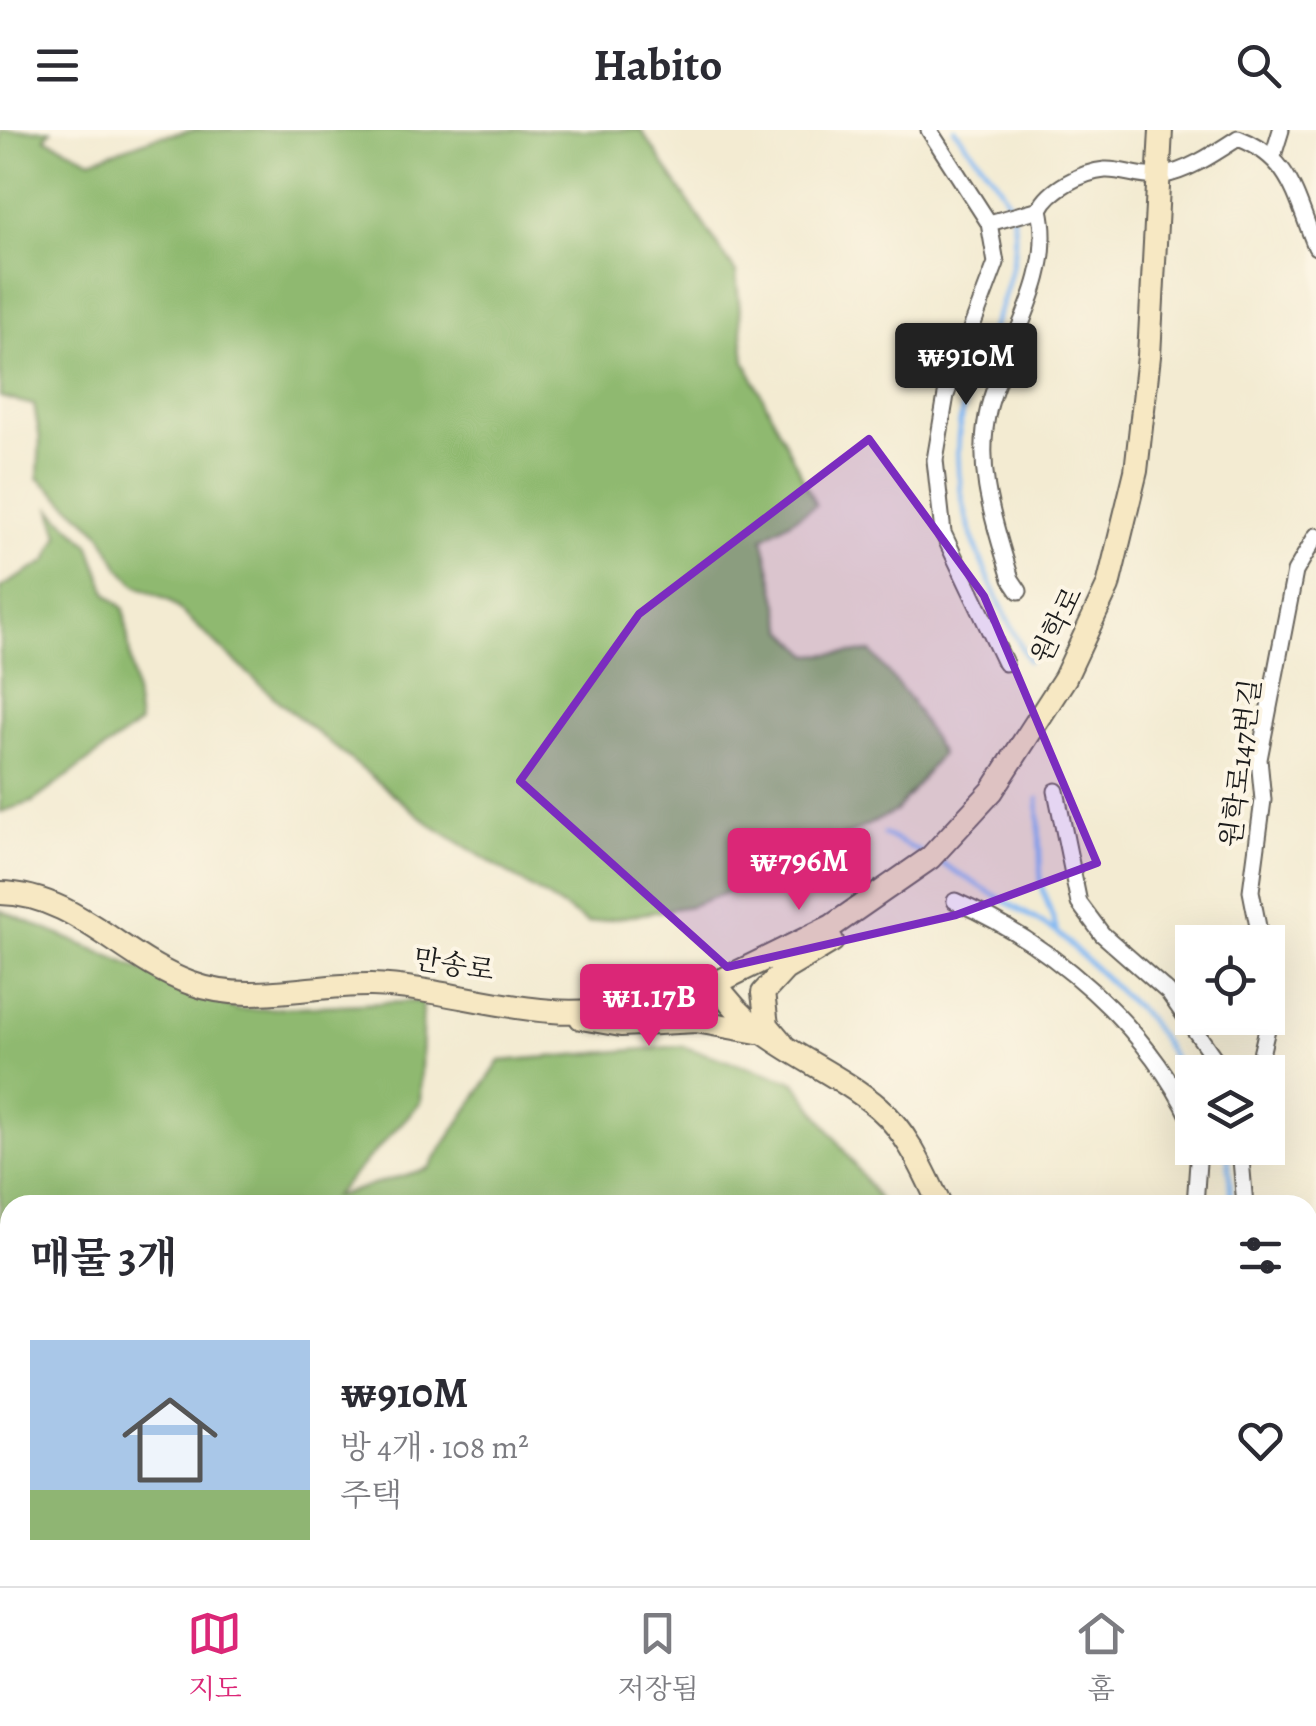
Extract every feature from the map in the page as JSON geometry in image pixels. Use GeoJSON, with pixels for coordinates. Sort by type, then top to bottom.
{"type":"FeatureCollection","features":[{"type":"Feature","properties":{"kind":"street"},"geometry":{"type":"LineString","coordinates":[[929,130],[995,221],[996,263],[946,395],[935,460],[943,533],[1004,662]]}},
{"type":"Feature","properties":{"kind":"street","name":"원학로"},"geometry":{"type":"LineString","coordinates":[[716,983],[832,926],[903,880],[960,828],[1024,744],[1065,678],[1108,586],[1140,433],[1149,356],[1160,130]]}},
{"type":"Feature","properties":{"kind":"street"},"geometry":{"type":"LineString","coordinates":[[1272,156],[1281,130]]}},
{"type":"Feature","properties":{"kind":"street"},"geometry":{"type":"LineString","coordinates":[[995,221],[1034,211],[1057,189],[1103,170],[1158,177],[1214,154],[1238,138],[1266,148],[1282,166],[1316,247]]}},
{"type":"Feature","properties":{"kind":"street"},"geometry":{"type":"LineString","coordinates":[[1019,591],[1011,579],[983,488],[989,408],[1035,289],[1044,228],[1034,211]]}},
{"type":"Feature","properties":{"kind":"street","name":"원학로147번길"},"geometry":{"type":"LineString","coordinates":[[1258,925],[1251,891],[1263,800],[1259,759],[1295,572],[1316,536]]}},
{"type":"Feature","properties":{"kind":"street"},"geometry":{"type":"LineString","coordinates":[[1056,790],[1079,902],[1102,934],[1168,992],[1212,1055]]}},
{"type":"Feature","properties":{"kind":"street","name":"만송로"},"geometry":{"type":"LineString","coordinates":[[0,893],[44,900],[66,909],[162,971],[219,992],[402,986],[553,1012],[623,1006],[716,983]]}},
{"type":"Feature","properties":{"kind":"street"},"geometry":{"type":"LineString","coordinates":[[788,1050],[767,1025],[763,993],[785,969],[839,937],[878,896]]}},
{"type":"Feature","properties":{"kind":"street"},"geometry":{"type":"LineString","coordinates":[[955,900],[996,919],[1082,982],[1133,1034],[1175,1097]]}},
{"type":"Feature","properties":{"kind":"street"},"geometry":{"type":"LineString","coordinates":[[716,983],[732,1009],[758,1033],[882,1111],[920,1162],[935,1195]]}},
{"type":"Feature","properties":{"kind":"street"},"geometry":{"type":"LineString","coordinates":[[553,1012],[621,1025],[696,1021],[758,1033]]}},
{"type":"Feature","properties":{"kind":"street"},"geometry":{"type":"LineString","coordinates":[[1195,1195],[1198,1165]]}},
{"type":"Feature","properties":{"kind":"street"},"geometry":{"type":"LineString","coordinates":[[1241,1165],[1243,1195]]}},
{"type":"Feature","properties":{"kind":"highlighted area"},"geometry":{"type":"Polygon","coordinates":[[[869,439],[984,596],[1097,863],[956,915],[727,967],[520,781],[639,614],[869,439]]]}},
{"type":"Feature","properties":{"kind":"green space"},"geometry":{"type":"Polygon","coordinates":[[[0,130],[51,130],[45,138],[91,160],[156,137],[197,130],[641,130],[736,273],[745,361],[816,505],[763,538],[785,630],[810,655],[871,652],[911,701],[941,754],[896,811],[739,888],[690,906],[588,923],[431,825],[277,700],[170,601],[136,585],[120,568],[99,531],[38,478],[40,439],[34,405],[0,397],[0,130]]]}},
{"type":"Feature","properties":{"kind":"green space"},"geometry":{"type":"Polygon","coordinates":[[[51,509],[89,544],[107,593],[124,609],[139,724],[32,802],[0,812],[0,588],[47,561],[59,535],[51,509]]]}},
{"type":"Feature","properties":{"kind":"green space"},"geometry":{"type":"Polygon","coordinates":[[[0,910],[238,1010],[423,1001],[420,1103],[335,1195],[0,1195],[0,910]]]}},
{"type":"Feature","properties":{"kind":"green space"},"geometry":{"type":"Polygon","coordinates":[[[681,1046],[795,1082],[876,1195],[340,1195],[429,1168],[500,1061],[681,1046]]]}},
{"type":"Feature","properties":{"kind":"waterway"},"geometry":{"type":"LineString","coordinates":[[955,130],[997,182],[1013,216],[1015,245],[1010,275],[966,396],[958,455],[960,486],[976,546],[1028,661]]}},
{"type":"Feature","properties":{"kind":"waterway"},"geometry":{"type":"LineString","coordinates":[[1038,799],[1041,885],[1058,933],[1148,1019],[1175,1060]]}},
{"type":"Feature","properties":{"kind":"waterway"},"geometry":{"type":"LineString","coordinates":[[884,834],[922,853]]}},
{"type":"Feature","properties":{"kind":"waterway"},"geometry":{"type":"LineString","coordinates":[[936,860],[1055,931]]}},
{"type":"Feature","properties":{"kind":"waterway"},"geometry":{"type":"LineString","coordinates":[[1229,1165],[1230,1195]]}}]}
